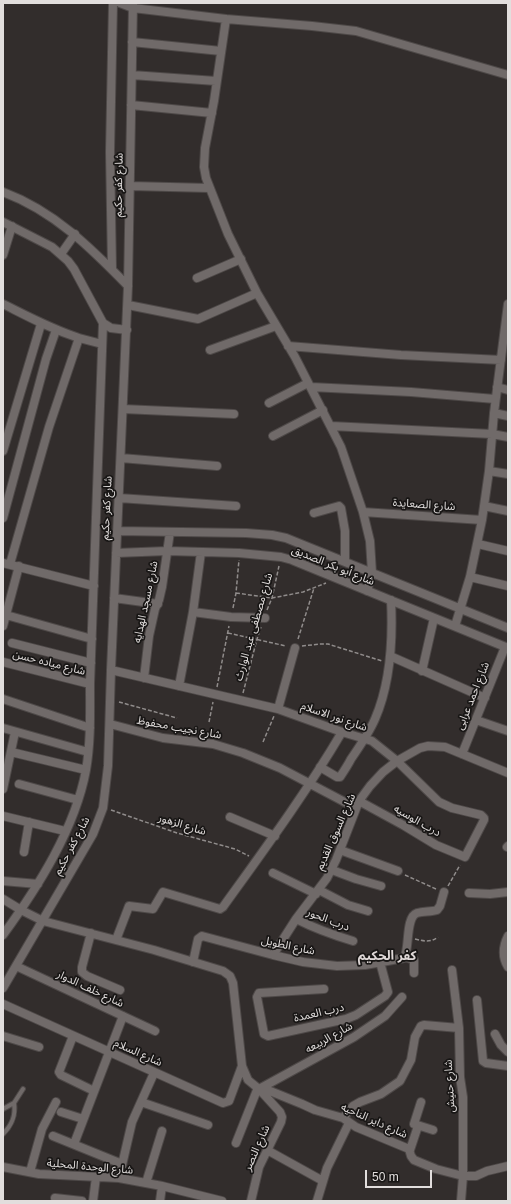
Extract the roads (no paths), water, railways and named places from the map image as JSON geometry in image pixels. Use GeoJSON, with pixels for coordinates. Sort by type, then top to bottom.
{"type":"FeatureCollection","features":[{"type":"Feature","properties":{"kind":"street","name":"شارع كفر حكيم"},"geometry":{"type":"LineString","coordinates":[[112,270],[110,152],[113,3]]}},
{"type":"Feature","properties":{"kind":"street"},"geometry":{"type":"LineString","coordinates":[[120,3],[226,19],[356,31],[508,75]]}},
{"type":"Feature","properties":{"kind":"street","name":"شارع كفر حكيم"},"geometry":{"type":"LineString","coordinates":[[3,988],[90,841],[103,808],[108,766],[114,598],[128,305],[133,5]]}},
{"type":"Feature","properties":{"kind":"street"},"geometry":{"type":"LineString","coordinates":[[226,19],[212,113],[205,148],[204,167],[209,188],[228,234],[257,293],[310,385],[332,426],[341,447],[363,512],[370,541],[372,573],[367,591]]}},
{"type":"Feature","properties":{"kind":"street"},"geometry":{"type":"LineString","coordinates":[[132,42],[221,51]]}},
{"type":"Feature","properties":{"kind":"street"},"geometry":{"type":"LineString","coordinates":[[132,75],[216,81]]}},
{"type":"Feature","properties":{"kind":"street"},"geometry":{"type":"LineString","coordinates":[[131,105],[212,113]]}},
{"type":"Feature","properties":{"kind":"street"},"geometry":{"type":"LineString","coordinates":[[130,186],[209,188]]}},
{"type":"Feature","properties":{"kind":"street"},"geometry":{"type":"LineString","coordinates":[[3,192],[35,207],[75,234],[128,286]]}},
{"type":"Feature","properties":{"kind":"street"},"geometry":{"type":"LineString","coordinates":[[3,222],[52,247],[61,254],[74,269],[102,323],[111,328],[126,330]]}},
{"type":"Feature","properties":{"kind":"street"},"geometry":{"type":"LineString","coordinates":[[3,255],[12,226]]}},
{"type":"Feature","properties":{"kind":"street"},"geometry":{"type":"LineString","coordinates":[[61,254],[75,234]]}},
{"type":"Feature","properties":{"kind":"street"},"geometry":{"type":"LineString","coordinates":[[197,278],[241,259]]}},
{"type":"Feature","properties":{"kind":"street"},"geometry":{"type":"LineString","coordinates":[[128,305],[198,319],[257,293]]}},
{"type":"Feature","properties":{"kind":"street"},"geometry":{"type":"LineString","coordinates":[[3,304],[41,324],[79,338],[102,344]]}},
{"type":"Feature","properties":{"kind":"street"},"geometry":{"type":"LineString","coordinates":[[455,626],[470,577],[482,520],[508,304]]}},
{"type":"Feature","properties":{"kind":"street","name":"شارع كفر حكيم"},"geometry":{"type":"LineString","coordinates":[[3,935],[38,884],[78,800],[86,770],[90,728],[90,684],[102,323]]}},
{"type":"Feature","properties":{"kind":"street"},"geometry":{"type":"LineString","coordinates":[[3,451],[41,324]]}},
{"type":"Feature","properties":{"kind":"street"},"geometry":{"type":"LineString","coordinates":[[210,350],[276,326]]}},
{"type":"Feature","properties":{"kind":"street"},"geometry":{"type":"LineString","coordinates":[[3,518],[46,358],[56,330]]}},
{"type":"Feature","properties":{"kind":"street"},"geometry":{"type":"LineString","coordinates":[[79,338],[49,427],[7,564],[94,586]]}},
{"type":"Feature","properties":{"kind":"street"},"geometry":{"type":"LineString","coordinates":[[288,346],[501,360]]}},
{"type":"Feature","properties":{"kind":"street"},"geometry":{"type":"LineString","coordinates":[[269,403],[310,385],[433,393],[496,399]]}},
{"type":"Feature","properties":{"kind":"street"},"geometry":{"type":"LineString","coordinates":[[497,386],[508,390]]}},
{"type":"Feature","properties":{"kind":"street"},"geometry":{"type":"LineString","coordinates":[[123,409],[234,414]]}},
{"type":"Feature","properties":{"kind":"street"},"geometry":{"type":"LineString","coordinates":[[273,436],[323,410]]}},
{"type":"Feature","properties":{"kind":"street"},"geometry":{"type":"LineString","coordinates":[[494,413],[508,416]]}},
{"type":"Feature","properties":{"kind":"street"},"geometry":{"type":"LineString","coordinates":[[332,426],[492,434],[508,437]]}},
{"type":"Feature","properties":{"kind":"street"},"geometry":{"type":"LineString","coordinates":[[121,458],[217,466]]}},
{"type":"Feature","properties":{"kind":"street"},"geometry":{"type":"LineString","coordinates":[[489,471],[508,474]]}},
{"type":"Feature","properties":{"kind":"street"},"geometry":{"type":"LineString","coordinates":[[119,498],[236,506]]}},
{"type":"Feature","properties":{"kind":"street"},"geometry":{"type":"LineString","coordinates":[[314,513],[338,506],[341,508],[345,531],[345,562]]}},
{"type":"Feature","properties":{"kind":"street"},"geometry":{"type":"LineString","coordinates":[[484,506],[508,511]]}},
{"type":"Feature","properties":{"kind":"street","name":"شارع الصعايدة"},"geometry":{"type":"LineString","coordinates":[[363,512],[482,520]]}},
{"type":"Feature","properties":{"kind":"street","name":"شارع أبو بكر الصديق"},"geometry":{"type":"LineString","coordinates":[[117,531],[246,533],[272,535],[286,538],[508,628]]}},
{"type":"Feature","properties":{"kind":"street","name":"شارع مسجد الهدايه"},"geometry":{"type":"LineString","coordinates":[[144,678],[149,636],[162,587],[170,532]]}},
{"type":"Feature","properties":{"kind":"street"},"geometry":{"type":"LineString","coordinates":[[478,544],[508,550]]}},
{"type":"Feature","properties":{"kind":"street","name":"شارع أبو بكر الصديق"},"geometry":{"type":"LineString","coordinates":[[116,553],[167,551],[240,552],[281,557],[292,560],[507,648]]}},
{"type":"Feature","properties":{"kind":"street"},"geometry":{"type":"LineString","coordinates":[[179,686],[193,612],[201,552]]}},
{"type":"Feature","properties":{"kind":"street"},"geometry":{"type":"LineString","coordinates":[[3,626],[19,566]]}},
{"type":"Feature","properties":{"kind":"street"},"geometry":{"type":"LineString","coordinates":[[470,577],[508,586]]}},
{"type":"Feature","properties":{"kind":"street"},"geometry":{"type":"LineString","coordinates":[[114,598],[158,604]]}},
{"type":"Feature","properties":{"kind":"street"},"geometry":{"type":"LineString","coordinates":[[320,767],[337,777],[340,777],[364,739],[377,712],[384,690],[390,660],[392,623],[391,600]]}},
{"type":"Feature","properties":{"kind":"street"},"geometry":{"type":"LineString","coordinates":[[193,612],[231,617],[265,618]]}},
{"type":"Feature","properties":{"kind":"street"},"geometry":{"type":"LineString","coordinates":[[6,615],[92,639]]}},
{"type":"Feature","properties":{"kind":"street"},"geometry":{"type":"LineString","coordinates":[[422,671],[434,618]]}},
{"type":"Feature","properties":{"kind":"street"},"geometry":{"type":"LineString","coordinates":[[12,643],[91,663]]}},
{"type":"Feature","properties":{"kind":"street"},"geometry":{"type":"LineString","coordinates":[[278,709],[296,648]]}},
{"type":"Feature","properties":{"kind":"street","name":"شارع احمد عرابى"},"geometry":{"type":"LineString","coordinates":[[462,754],[507,648]]}},
{"type":"Feature","properties":{"kind":"street"},"geometry":{"type":"LineString","coordinates":[[390,660],[422,671],[485,698]]}},
{"type":"Feature","properties":{"kind":"street","name":"شارع مياده حسن"},"geometry":{"type":"LineString","coordinates":[[3,662],[90,684]]}},
{"type":"Feature","properties":{"kind":"street","name":"شارع نور الاسلام"},"geometry":{"type":"LineString","coordinates":[[111,670],[278,709],[376,743],[397,761],[439,802],[452,808],[483,816],[483,822],[465,857]]}},
{"type":"Feature","properties":{"kind":"street"},"geometry":{"type":"LineString","coordinates":[[3,699],[90,728]]}},
{"type":"Feature","properties":{"kind":"street"},"geometry":{"type":"LineString","coordinates":[[476,720],[508,731]]}},
{"type":"Feature","properties":{"kind":"street","name":"شارع نجيب محفوظ"},"geometry":{"type":"LineString","coordinates":[[110,724],[162,738],[217,745],[273,765],[310,784],[358,804]]}},
{"type":"Feature","properties":{"kind":"street"},"geometry":{"type":"LineString","coordinates":[[3,728],[88,752]]}},
{"type":"Feature","properties":{"kind":"street"},"geometry":{"type":"LineString","coordinates":[[3,789],[15,732]]}},
{"type":"Feature","properties":{"kind":"street"},"geometry":{"type":"LineString","coordinates":[[116,940],[129,906],[152,909],[163,892],[223,908],[275,836],[310,784],[342,732]]}},
{"type":"Feature","properties":{"kind":"street","name":"شارع السوق القديم"},"geometry":{"type":"LineString","coordinates":[[273,955],[296,919],[332,870],[358,804],[370,786],[383,772],[397,761],[420,748],[428,746],[445,747],[508,772]]}},
{"type":"Feature","properties":{"kind":"street"},"geometry":{"type":"LineString","coordinates":[[11,752],[86,770]]}},
{"type":"Feature","properties":{"kind":"street"},"geometry":{"type":"LineString","coordinates":[[19,784],[78,800]]}},
{"type":"Feature","properties":{"kind":"street","name":"درب الوسيه"},"geometry":{"type":"LineString","coordinates":[[358,804],[403,825],[436,845],[465,857]]}},
{"type":"Feature","properties":{"kind":"street"},"geometry":{"type":"LineString","coordinates":[[3,816],[65,830]]}},
{"type":"Feature","properties":{"kind":"street"},"geometry":{"type":"LineString","coordinates":[[230,817],[275,836]]}},
{"type":"Feature","properties":{"kind":"street"},"geometry":{"type":"LineString","coordinates":[[24,852],[29,822]]}},
{"type":"Feature","properties":{"kind":"street"},"geometry":{"type":"LineString","coordinates":[[340,850],[398,872]]}},
{"type":"Feature","properties":{"kind":"street"},"geometry":{"type":"LineString","coordinates":[[332,870],[381,886]]}},
{"type":"Feature","properties":{"kind":"street"},"geometry":{"type":"LineString","coordinates":[[272,873],[348,905],[368,911]]}},
{"type":"Feature","properties":{"kind":"street"},"geometry":{"type":"LineString","coordinates":[[3,881],[38,884]]}},
{"type":"Feature","properties":{"kind":"street"},"geometry":{"type":"LineString","coordinates":[[414,973],[414,960],[402,958],[413,916],[417,913],[437,910],[440,906],[444,892]]}},
{"type":"Feature","properties":{"kind":"street"},"geometry":{"type":"LineString","coordinates":[[469,892],[490,894],[508,892]]}},
{"type":"Feature","properties":{"kind":"street"},"geometry":{"type":"LineString","coordinates":[[3,899],[43,921],[116,940],[227,973],[232,979],[242,1066],[248,1080],[259,1089],[236,1143]]}},
{"type":"Feature","properties":{"kind":"street","name":"درب الحور"},"geometry":{"type":"LineString","coordinates":[[296,919],[333,936],[353,941]]}},
{"type":"Feature","properties":{"kind":"street"},"geometry":{"type":"LineString","coordinates":[[91,933],[82,966],[82,972],[87,976],[120,990]]}},
{"type":"Feature","properties":{"kind":"street","name":"شارع الطويل"},"geometry":{"type":"LineString","coordinates":[[193,962],[198,939],[202,936],[303,962],[337,966],[351,966],[402,958]]}},
{"type":"Feature","properties":{"kind":"street"},"geometry":{"type":"LineString","coordinates":[[508,936],[504,945],[504,954],[505,962],[508,966]]}},
{"type":"Feature","properties":{"kind":"street","name":"درب العمدة"},"geometry":{"type":"LineString","coordinates":[[324,989],[261,992],[257,997],[264,1034],[268,1036],[346,1019],[356,1015],[385,996],[388,992],[380,962]]}},
{"type":"Feature","properties":{"kind":"street","name":"شارع خلف الدوار"},"geometry":{"type":"LineString","coordinates":[[16,966],[155,1031]]}},
{"type":"Feature","properties":{"kind":"street","name":"شارع حنيش"},"geometry":{"type":"LineString","coordinates":[[452,970],[459,1028],[460,1074],[463,1097],[464,1176],[461,1201]]}},
{"type":"Feature","properties":{"kind":"street","name":"شارع الربيعه"},"geometry":{"type":"LineString","coordinates":[[259,1089],[354,1037],[385,1016],[402,997]]}},
{"type":"Feature","properties":{"kind":"street"},"geometry":{"type":"LineString","coordinates":[[477,1000],[483,1061],[486,1063],[507,1064]]}},
{"type":"Feature","properties":{"kind":"street","name":"شارع السلام"},"geometry":{"type":"LineString","coordinates":[[3,1004],[223,1103],[229,1101],[242,1066]]}},
{"type":"Feature","properties":{"kind":"street"},"geometry":{"type":"LineString","coordinates":[[74,1144],[123,1016]]}},
{"type":"Feature","properties":{"kind":"street"},"geometry":{"type":"LineString","coordinates":[[317,1201],[327,1168],[352,1106],[381,1094],[400,1081],[411,1060],[415,1037],[421,1026],[459,1028]]}},
{"type":"Feature","properties":{"kind":"street"},"geometry":{"type":"LineString","coordinates":[[495,1034],[501,1045],[508,1052]]}},
{"type":"Feature","properties":{"kind":"street"},"geometry":{"type":"LineString","coordinates":[[3,1036],[39,1047]]}},
{"type":"Feature","properties":{"kind":"street"},"geometry":{"type":"LineString","coordinates":[[73,1036],[59,1072],[94,1091]]}},
{"type":"Feature","properties":{"kind":"street"},"geometry":{"type":"LineString","coordinates":[[119,1178],[132,1122],[154,1072]]}},
{"type":"Feature","properties":{"kind":"street","name":"شارع داير الناحيه"},"geometry":{"type":"LineString","coordinates":[[259,1089],[279,1094],[315,1110],[346,1120],[410,1150],[411,1156],[414,1160],[436,1169],[464,1176],[476,1176],[487,1171],[508,1166]]}},
{"type":"Feature","properties":{"kind":"street","name":"شارع النصر"},"geometry":{"type":"LineString","coordinates":[[251,1201],[256,1175],[282,1117],[280,1112],[259,1089]]}},
{"type":"Feature","properties":{"kind":"street"},"geometry":{"type":"LineString","coordinates":[[30,1172],[42,1129],[56,1102]]}},
{"type":"Feature","properties":{"kind":"street"},"geometry":{"type":"LineString","coordinates":[[141,1102],[208,1125]]}},
{"type":"Feature","properties":{"kind":"street"},"geometry":{"type":"LineString","coordinates":[[421,1102],[414,1125],[433,1130]]}},
{"type":"Feature","properties":{"kind":"street"},"geometry":{"type":"LineString","coordinates":[[61,1112],[83,1119]]}},
{"type":"Feature","properties":{"kind":"street"},"geometry":{"type":"LineString","coordinates":[[410,1150],[418,1126]]}},
{"type":"Feature","properties":{"kind":"street"},"geometry":{"type":"LineString","coordinates":[[146,1183],[162,1131]]}},
{"type":"Feature","properties":{"kind":"street"},"geometry":{"type":"LineString","coordinates":[[53,1136],[122,1164]]}},
{"type":"Feature","properties":{"kind":"street"},"geometry":{"type":"LineString","coordinates":[[267,1150],[323,1181]]}},
{"type":"Feature","properties":{"kind":"street","name":"شارع الوحدة المحلية"},"geometry":{"type":"LineString","coordinates":[[3,1167],[39,1174],[119,1178],[162,1186],[222,1201]]}},
{"type":"Feature","properties":{"kind":"street"},"geometry":{"type":"LineString","coordinates":[[92,1201],[96,1177]]}},
{"type":"Feature","properties":{"kind":"street"},"geometry":{"type":"LineString","coordinates":[[160,1201],[162,1186]]}},
{"type":"Feature","properties":{"kind":"street"},"geometry":{"type":"LineString","coordinates":[[55,1198],[82,1201]]}},
{"type":"Feature","properties":{"kind":"lane"},"geometry":{"type":"LineString","coordinates":[[3,1109],[14,1103],[23,1089]]}},
{"type":"Feature","properties":{"kind":"lane"},"geometry":{"type":"LineString","coordinates":[[3,1134],[13,1121],[15,1114],[14,1103]]}},
{"type":"Feature","properties":{"kind":"district","name":"كفر الحكيم"},"geometry":{"type":"Point","coordinates":[387,956]}}]}
